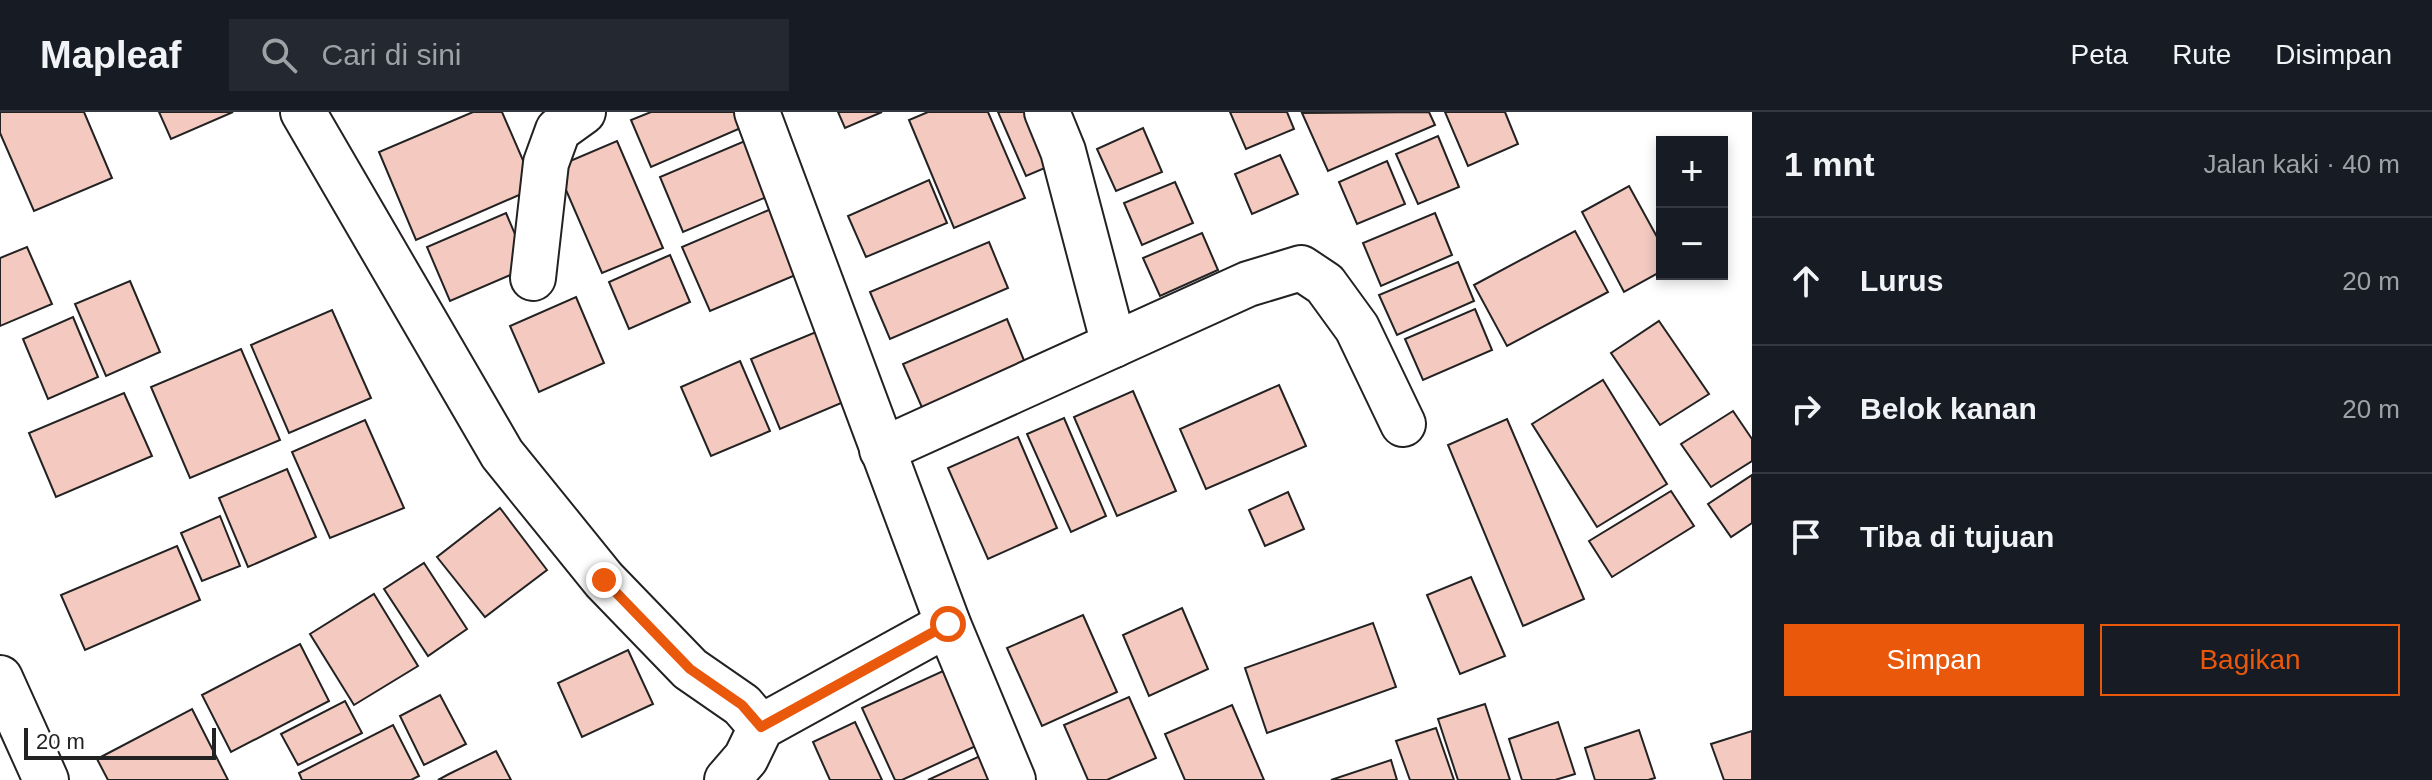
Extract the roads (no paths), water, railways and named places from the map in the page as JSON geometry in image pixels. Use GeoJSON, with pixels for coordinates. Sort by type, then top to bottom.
{"type":"FeatureCollection","features":[{"type":"Feature","properties":{"kind":"street"},"geometry":{"type":"LineString","coordinates":[[303,112],[502,454],[615,591],[690,669],[742,705],[761,727]]}},
{"type":"Feature","properties":{"kind":"street"},"geometry":{"type":"LineString","coordinates":[[533,278],[546,163],[558,130],[583,112]]}},
{"type":"Feature","properties":{"kind":"street"},"geometry":{"type":"LineString","coordinates":[[757,112],[948,624],[1013,780]]}},
{"type":"Feature","properties":{"kind":"street"},"geometry":{"type":"LineString","coordinates":[[1047,112],[1063,151],[1114,345]]}},
{"type":"Feature","properties":{"kind":"street"},"geometry":{"type":"LineString","coordinates":[[882,450],[1248,284],[1301,268],[1325,284],[1357,328],[1403,424]]}},
{"type":"Feature","properties":{"kind":"street"},"geometry":{"type":"LineString","coordinates":[[727,780],[746,758],[761,727],[948,624]]}},
{"type":"Feature","properties":{"kind":"street"},"geometry":{"type":"LineString","coordinates":[[0,678],[46,780]]}}]}
